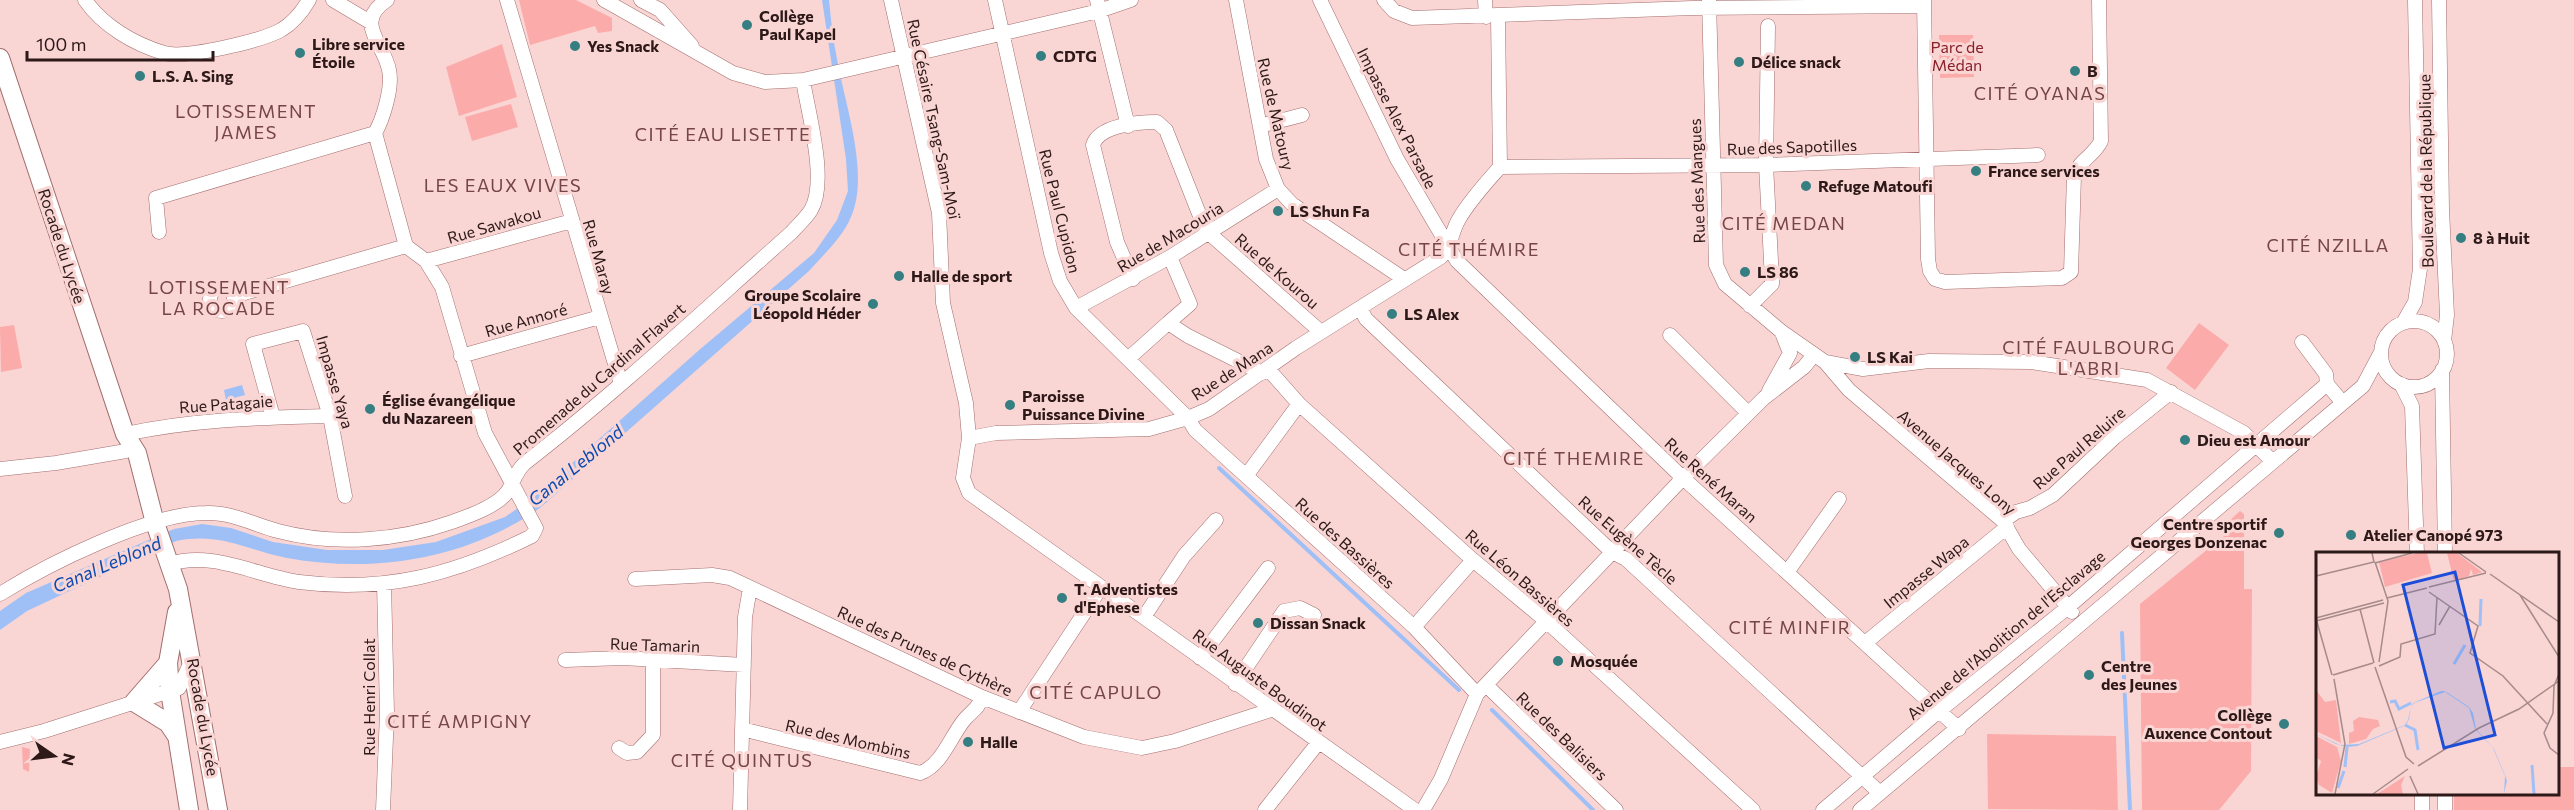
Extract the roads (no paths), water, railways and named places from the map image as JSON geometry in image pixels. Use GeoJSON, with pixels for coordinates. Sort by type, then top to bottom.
{"type":"FeatureCollection","features":[{"type":"Feature","properties":{"kind":"main road","name":"Rocade du Lycée"},"geometry":{"type":"LineString","coordinates":[[0,58],[125,443],[143,506],[155,523]]}},
{"type":"Feature","properties":{"kind":"main road","name":"Rocade du Lycée"},"geometry":{"type":"LineString","coordinates":[[125,443],[137,453],[155,523],[178,589],[218,810]]}},
{"type":"Feature","properties":{"kind":"main road","name":"Rocade du Lycée"},"geometry":{"type":"LineString","coordinates":[[178,589],[177,625],[168,663],[175,690],[178,738],[189,810]]}},
{"type":"Feature","properties":{"kind":"main road"},"geometry":{"type":"LineString","coordinates":[[168,663],[134,702],[168,723],[178,738]]}},
{"type":"Feature","properties":{"kind":"street"},"geometry":{"type":"LineString","coordinates":[[85,0],[94,13],[127,38],[166,54],[204,53],[280,30],[300,15],[309,0]]}},
{"type":"Feature","properties":{"kind":"street"},"geometry":{"type":"LineString","coordinates":[[168,559],[204,560],[299,582],[408,581],[471,564],[532,536],[536,528],[485,433],[441,286],[426,261],[406,246],[375,134],[390,72],[370,22],[333,0]]}},
{"type":"Feature","properties":{"kind":"street"},"geometry":{"type":"LineString","coordinates":[[370,22],[374,12],[387,0]]}},
{"type":"Feature","properties":{"kind":"street","name":"Rue Maray"},"geometry":{"type":"LineString","coordinates":[[507,0],[621,384]]}},
{"type":"Feature","properties":{"kind":"street"},"geometry":{"type":"LineString","coordinates":[[604,0],[699,54],[749,79],[780,82],[810,78],[1002,32],[1098,5],[1131,0]]}},
{"type":"Feature","properties":{"kind":"street"},"geometry":{"type":"LineString","coordinates":[[641,0],[660,10],[699,54]]}},
{"type":"Feature","properties":{"kind":"street","name":"Rue Césaire Tsang-Sam-Moï"},"geometry":{"type":"LineString","coordinates":[[891,0],[939,213],[943,303],[966,402],[969,438],[963,478],[969,493]]}},
{"type":"Feature","properties":{"kind":"street","name":"Rue Paul Cupidon"},"geometry":{"type":"LineString","coordinates":[[995,0],[1051,253],[1060,281],[1076,308],[1188,418]]}},
{"type":"Feature","properties":{"kind":"street","name":"Rue de Matoury"},"geometry":{"type":"LineString","coordinates":[[1236,0],[1266,159],[1278,189],[1293,204],[1404,279]]}},
{"type":"Feature","properties":{"kind":"street","name":"Impasse Alex Parsade"},"geometry":{"type":"LineString","coordinates":[[1320,0],[1374,115],[1449,249]]}},
{"type":"Feature","properties":{"kind":"street"},"geometry":{"type":"LineString","coordinates":[[1384,0],[1394,11],[1412,18],[1709,4],[1924,3],[1929,271],[1935,279],[1944,282],[2062,278],[2069,275],[2073,268],[2074,176],[2077,165],[2093,155],[2101,141],[2099,0]]}},
{"type":"Feature","properties":{"kind":"street"},"geometry":{"type":"LineString","coordinates":[[1449,249],[1457,222],[1475,195],[1500,167],[1492,16],[1485,0]]}},
{"type":"Feature","properties":{"kind":"street","name":"Boulevard de la République"},"geometry":{"type":"LineString","coordinates":[[2403,323],[2415,302],[2420,269],[2415,0]]}},
{"type":"Feature","properties":{"kind":"street","name":"Boulevard de la République"},"geometry":{"type":"LineString","coordinates":[[2439,0],[2446,315],[2444,341]]}},
{"type":"Feature","properties":{"kind":"street","name":"Rue des Mangues"},"geometry":{"type":"LineString","coordinates":[[1709,4],[1716,265],[1725,284],[1782,333],[1819,359]]}},
{"type":"Feature","properties":{"kind":"street"},"geometry":{"type":"LineString","coordinates":[[1098,5],[1128,126]]}},
{"type":"Feature","properties":{"kind":"street"},"geometry":{"type":"LineString","coordinates":[[1750,306],[1772,284],[1766,165],[1768,26]]}},
{"type":"Feature","properties":{"kind":"street","name":"Promenade du Cardinal Flavert"},"geometry":{"type":"LineString","coordinates":[[0,594],[47,566],[155,523],[207,513],[223,514],[296,535],[346,539],[374,538],[401,535],[453,522],[499,500],[515,488],[522,465],[559,439],[792,231],[811,210],[816,195],[818,176],[810,78]]}},
{"type":"Feature","properties":{"kind":"street"},"geometry":{"type":"LineString","coordinates":[[1260,126],[1302,116]]}},
{"type":"Feature","properties":{"kind":"street"},"geometry":{"type":"LineString","coordinates":[[1133,279],[1117,242],[1094,152],[1094,142],[1100,134],[1154,122],[1164,126],[1200,216],[1210,234]]}},
{"type":"Feature","properties":{"kind":"street"},"geometry":{"type":"LineString","coordinates":[[159,232],[156,198],[375,134]]}},
{"type":"Feature","properties":{"kind":"street","name":"Rue des Sapotilles"},"geometry":{"type":"LineString","coordinates":[[1500,167],[1766,165],[2038,155]]}},
{"type":"Feature","properties":{"kind":"street","name":"Rue de Macouria"},"geometry":{"type":"LineString","coordinates":[[1076,308],[1133,279],[1210,234],[1278,189]]}},
{"type":"Feature","properties":{"kind":"street","name":"Rue Sawakou"},"geometry":{"type":"LineString","coordinates":[[426,261],[572,221]]}},
{"type":"Feature","properties":{"kind":"street","name":"Rue de Kourou"},"geometry":{"type":"LineString","coordinates":[[1210,234],[1322,332]]}},
{"type":"Feature","properties":{"kind":"street"},"geometry":{"type":"LineString","coordinates":[[234,296],[406,246]]}},
{"type":"Feature","properties":{"kind":"street","name":"Rue de Mana"},"geometry":{"type":"LineString","coordinates":[[969,438],[996,433],[1149,429],[1188,418],[1209,409],[1322,332],[1441,257],[1449,249]]}},
{"type":"Feature","properties":{"kind":"street","name":"Rue René Maran"},"geometry":{"type":"LineString","coordinates":[[1449,249],[1457,261],[1683,478],[1788,571],[1959,729]]}},
{"type":"Feature","properties":{"kind":"street"},"geometry":{"type":"LineString","coordinates":[[1129,358],[1190,304],[1170,257]]}},
{"type":"Feature","properties":{"kind":"street","name":"Rue Eugène Tècle"},"geometry":{"type":"LineString","coordinates":[[1360,308],[1366,319],[1442,394],[1612,552],[1634,566],[1880,793]]}},
{"type":"Feature","properties":{"kind":"street","name":"Rue Annoré"},"geometry":{"type":"LineString","coordinates":[[461,356],[600,317]]}},
{"type":"Feature","properties":{"kind":"street"},"geometry":{"type":"LineString","coordinates":[[1168,322],[1188,336],[1265,371]]}},
{"type":"Feature","properties":{"kind":"street"},"geometry":{"type":"LineString","coordinates":[[1860,810],[2366,384],[2389,332],[2403,323],[2422,322],[2439,333],[2446,351],[2442,370],[2445,552]]}},
{"type":"Feature","properties":{"kind":"street","name":"Impasse Yaya"},"geometry":{"type":"LineString","coordinates":[[273,417],[253,344],[303,332],[330,416],[345,496]]}},
{"type":"Feature","properties":{"kind":"street"},"geometry":{"type":"LineString","coordinates":[[1764,398],[1790,353],[1782,333]]}},
{"type":"Feature","properties":{"kind":"street"},"geometry":{"type":"LineString","coordinates":[[1670,335],[1748,413]]}},
{"type":"Feature","properties":{"kind":"street"},"geometry":{"type":"LineString","coordinates":[[2302,342],[2326,374],[2327,384],[2343,403]]}},
{"type":"Feature","properties":{"kind":"street"},"geometry":{"type":"LineString","coordinates":[[2381,352],[2383,365],[2398,383],[2412,406],[2417,552]]}},
{"type":"Feature","properties":{"kind":"street"},"geometry":{"type":"LineString","coordinates":[[1423,810],[1441,779],[1481,690],[1545,620],[1683,478],[1764,398],[1804,367],[1819,359],[1863,369]]}},
{"type":"Feature","properties":{"kind":"street","name":"Avenue Jacques Lony"},"geometry":{"type":"LineString","coordinates":[[1819,359],[1849,390],[2005,524],[2019,549],[2067,608],[2083,620]]}},
{"type":"Feature","properties":{"kind":"street"},"geometry":{"type":"LineString","coordinates":[[1849,390],[1846,381],[1848,376],[1863,369],[1929,361],[2031,362],[2147,380],[2244,433],[2272,461]]}},
{"type":"Feature","properties":{"kind":"street"},"geometry":{"type":"LineString","coordinates":[[2366,384],[2398,383],[2420,386],[2429,383],[2442,370]]}},
{"type":"Feature","properties":{"kind":"street","name":"Rue Léon Bassières"},"geometry":{"type":"LineString","coordinates":[[1265,371],[1473,560],[1545,620],[1753,810]]}},
{"type":"Feature","properties":{"kind":"street","name":"Avenue de l'Abolition de l'Esclavage"},"geometry":{"type":"LineString","coordinates":[[1823,810],[1939,711],[2067,608],[2327,384]]}},
{"type":"Feature","properties":{"kind":"street","name":"Rue Paul Reluire"},"geometry":{"type":"LineString","coordinates":[[2005,524],[2053,495],[2115,437],[2171,392]]}},
{"type":"Feature","properties":{"kind":"street"},"geometry":{"type":"LineString","coordinates":[[1246,476],[1299,404]]}},
{"type":"Feature","properties":{"kind":"street","name":"Rue Patagaie"},"geometry":{"type":"LineString","coordinates":[[0,469],[56,463],[125,443],[154,427],[213,419],[330,416]]}},
{"type":"Feature","properties":{"kind":"street","name":"Rue des Bassières"},"geometry":{"type":"LineString","coordinates":[[1188,418],[1195,430],[1481,690]]}},
{"type":"Feature","properties":{"kind":"street","name":"Rue Auguste Boudinot"},"geometry":{"type":"LineString","coordinates":[[969,493],[1100,589],[1144,617],[1271,710],[1415,810]]}},
{"type":"Feature","properties":{"kind":"street"},"geometry":{"type":"LineString","coordinates":[[1788,571],[1839,499]]}},
{"type":"Feature","properties":{"kind":"street"},"geometry":{"type":"LineString","coordinates":[[1144,617],[1184,556],[1216,520]]}},
{"type":"Feature","properties":{"kind":"street","name":"Impasse Wapa"},"geometry":{"type":"LineString","coordinates":[[1865,643],[2005,524]]}},
{"type":"Feature","properties":{"kind":"street"},"geometry":{"type":"LineString","coordinates":[[1414,627],[1473,560]]}},
{"type":"Feature","properties":{"kind":"street"},"geometry":{"type":"LineString","coordinates":[[1200,658],[1268,568]]}},
{"type":"Feature","properties":{"kind":"street","name":"Rue des Prunes de Cythère"},"geometry":{"type":"LineString","coordinates":[[634,579],[712,575],[730,578],[982,698],[1084,737],[1142,748],[1175,741],[1271,710]]}},
{"type":"Feature","properties":{"kind":"street","name":"Rue Henri Collat"},"geometry":{"type":"LineString","coordinates":[[383,810],[387,713],[384,583]]}},
{"type":"Feature","properties":{"kind":"street"},"geometry":{"type":"LineString","coordinates":[[740,810],[746,617],[750,588]]}},
{"type":"Feature","properties":{"kind":"street"},"geometry":{"type":"LineString","coordinates":[[1019,712],[1100,589]]}},
{"type":"Feature","properties":{"kind":"street"},"geometry":{"type":"LineString","coordinates":[[1235,684],[1284,611],[1300,608],[1314,615]]}},
{"type":"Feature","properties":{"kind":"street"},"geometry":{"type":"LineString","coordinates":[[0,742],[44,731],[175,690],[192,657]]}},
{"type":"Feature","properties":{"kind":"street","name":"Rue Tamarin"},"geometry":{"type":"LineString","coordinates":[[566,660],[744,665]]}},
{"type":"Feature","properties":{"kind":"street"},"geometry":{"type":"LineString","coordinates":[[619,748],[627,753],[638,752],[653,735],[653,661]]}},
{"type":"Feature","properties":{"kind":"street"},"geometry":{"type":"LineString","coordinates":[[175,690],[201,711]]}},
{"type":"Feature","properties":{"kind":"street","name":"Rue des Balisiers"},"geometry":{"type":"LineString","coordinates":[[1481,690],[1616,810]]}},
{"type":"Feature","properties":{"kind":"street","name":"Rue des Mombins"},"geometry":{"type":"LineString","coordinates":[[742,729],[920,773],[927,771],[938,758],[965,718],[980,706],[982,698]]}},
{"type":"Feature","properties":{"kind":"street"},"geometry":{"type":"LineString","coordinates":[[1265,810],[1318,743]]}},
{"type":"Feature","properties":{"kind":"water","name":"Canal Leblond"},"geometry":{"type":"Polygon","coordinates":[[[822,0],[829,0],[832,30],[857,160],[856,199],[847,225],[832,246],[809,271],[540,508],[482,540],[419,558],[387,563],[320,563],[272,555],[220,540],[176,541],[27,611],[0,630],[0,611],[26,593],[174,529],[202,524],[231,528],[273,542],[327,550],[383,550],[436,542],[505,517],[535,496],[698,351],[814,253],[837,220],[848,191],[846,159],[822,0]]]}},
{"type":"Feature","properties":{"kind":"water"},"geometry":{"type":"Polygon","coordinates":[[[242,385],[245,395],[226,400],[224,390],[242,385]]]}},
{"type":"Feature","properties":{"kind":"waterway"},"geometry":{"type":"LineString","coordinates":[[1219,468],[1459,690]]}},
{"type":"Feature","properties":{"kind":"waterway"},"geometry":{"type":"LineString","coordinates":[[2122,633],[2130,810]]}},
{"type":"Feature","properties":{"kind":"waterway"},"geometry":{"type":"LineString","coordinates":[[1492,710],[1593,810]]}},
{"type":"Feature","properties":{"kind":"place","name":"Collège Paul Kapel"},"geometry":{"type":"Point","coordinates":[747,25]}},
{"type":"Feature","properties":{"kind":"place","name":"Yes Snack"},"geometry":{"type":"Point","coordinates":[575,46]}},
{"type":"Feature","properties":{"kind":"place","name":"Libre service Étoile"},"geometry":{"type":"Point","coordinates":[300,53]}},
{"type":"Feature","properties":{"kind":"place","name":"CDTG"},"geometry":{"type":"Point","coordinates":[1041,56]}},
{"type":"Feature","properties":{"kind":"place","name":"Délice snack"},"geometry":{"type":"Point","coordinates":[1739,62]}},
{"type":"Feature","properties":{"kind":"place","name":"B"},"geometry":{"type":"Point","coordinates":[2075,71]}},
{"type":"Feature","properties":{"kind":"place","name":"L.S. A. Sing"},"geometry":{"type":"Point","coordinates":[140,76]}},
{"type":"Feature","properties":{"kind":"place","name":"France services"},"geometry":{"type":"Point","coordinates":[1976,171]}},
{"type":"Feature","properties":{"kind":"place","name":"Refuge Matoufi"},"geometry":{"type":"Point","coordinates":[1806,186]}},
{"type":"Feature","properties":{"kind":"place","name":"LS Shun Fa"},"geometry":{"type":"Point","coordinates":[1278,211]}},
{"type":"Feature","properties":{"kind":"place","name":"8 à Huit"},"geometry":{"type":"Point","coordinates":[2461,238]}},
{"type":"Feature","properties":{"kind":"place","name":"LS 86"},"geometry":{"type":"Point","coordinates":[1745,272]}},
{"type":"Feature","properties":{"kind":"place","name":"Halle de sport"},"geometry":{"type":"Point","coordinates":[899,276]}},
{"type":"Feature","properties":{"kind":"place","name":"Groupe Scolaire Léopold Héder"},"geometry":{"type":"Point","coordinates":[873,304]}},
{"type":"Feature","properties":{"kind":"place","name":"LS Alex"},"geometry":{"type":"Point","coordinates":[1392,314]}},
{"type":"Feature","properties":{"kind":"place","name":"LS Kai"},"geometry":{"type":"Point","coordinates":[1855,357]}},
{"type":"Feature","properties":{"kind":"place","name":"Paroisse Puissance Divine"},"geometry":{"type":"Point","coordinates":[1010,405]}},
{"type":"Feature","properties":{"kind":"place","name":"Église évangélique du Nazareen"},"geometry":{"type":"Point","coordinates":[370,409]}},
{"type":"Feature","properties":{"kind":"place","name":"Dieu est Amour"},"geometry":{"type":"Point","coordinates":[2185,440]}},
{"type":"Feature","properties":{"kind":"place","name":"Centre sportif Georges Donzenac"},"geometry":{"type":"Point","coordinates":[2279,533]}},
{"type":"Feature","properties":{"kind":"place","name":"Atelier Canopé 973"},"geometry":{"type":"Point","coordinates":[2351,535]}},
{"type":"Feature","properties":{"kind":"place","name":"T. Adventistes d'Ephese"},"geometry":{"type":"Point","coordinates":[1062,598]}},
{"type":"Feature","properties":{"kind":"place","name":"Dissan Snack"},"geometry":{"type":"Point","coordinates":[1258,623]}},
{"type":"Feature","properties":{"kind":"place","name":"Mosquée"},"geometry":{"type":"Point","coordinates":[1558,661]}},
{"type":"Feature","properties":{"kind":"place","name":"Centre des Jeunes"},"geometry":{"type":"Point","coordinates":[2089,675]}},
{"type":"Feature","properties":{"kind":"place","name":"Collège Auxence Contout"},"geometry":{"type":"Point","coordinates":[2284,724]}},
{"type":"Feature","properties":{"kind":"place","name":"Halle"},"geometry":{"type":"Point","coordinates":[968,742]}},
{"type":"Feature","properties":{"kind":"district","name":"CITÉ OYANAS"},"geometry":{"type":"Point","coordinates":[2040,94]}},
{"type":"Feature","properties":{"kind":"district","name":"LOTISSEMENT JAMES"},"geometry":{"type":"Point","coordinates":[246,122]}},
{"type":"Feature","properties":{"kind":"district","name":"CITÉ EAU LISETTE"},"geometry":{"type":"Point","coordinates":[723,135]}},
{"type":"Feature","properties":{"kind":"district","name":"LES EAUX VIVES"},"geometry":{"type":"Point","coordinates":[503,186]}},
{"type":"Feature","properties":{"kind":"district","name":"CITÉ MEDAN"},"geometry":{"type":"Point","coordinates":[1784,224]}},
{"type":"Feature","properties":{"kind":"district","name":"CITÉ NZILLA"},"geometry":{"type":"Point","coordinates":[2328,246]}},
{"type":"Feature","properties":{"kind":"district","name":"CITÉ THÉMIRE"},"geometry":{"type":"Point","coordinates":[1469,250]}},
{"type":"Feature","properties":{"kind":"district","name":"LOTISSEMENT LA ROCADE"},"geometry":{"type":"Point","coordinates":[219,298]}},
{"type":"Feature","properties":{"kind":"district","name":"CITÉ FAULBOURG L'ABRI"},"geometry":{"type":"Point","coordinates":[2089,358]}},
{"type":"Feature","properties":{"kind":"district","name":"CITÉ THEMIRE"},"geometry":{"type":"Point","coordinates":[1574,459]}},
{"type":"Feature","properties":{"kind":"district","name":"CITÉ MINFIR"},"geometry":{"type":"Point","coordinates":[1790,628]}},
{"type":"Feature","properties":{"kind":"district","name":"CITÉ CAPULO"},"geometry":{"type":"Point","coordinates":[1096,693]}},
{"type":"Feature","properties":{"kind":"district","name":"CITÉ AMPIGNY"},"geometry":{"type":"Point","coordinates":[460,722]}},
{"type":"Feature","properties":{"kind":"district","name":"CITÉ QUINTUS"},"geometry":{"type":"Point","coordinates":[742,761]}},
{"type":"Feature","properties":{"kind":"park label","name":"Parc de Médan"},"geometry":{"type":"Point","coordinates":[1957,56]}}]}
